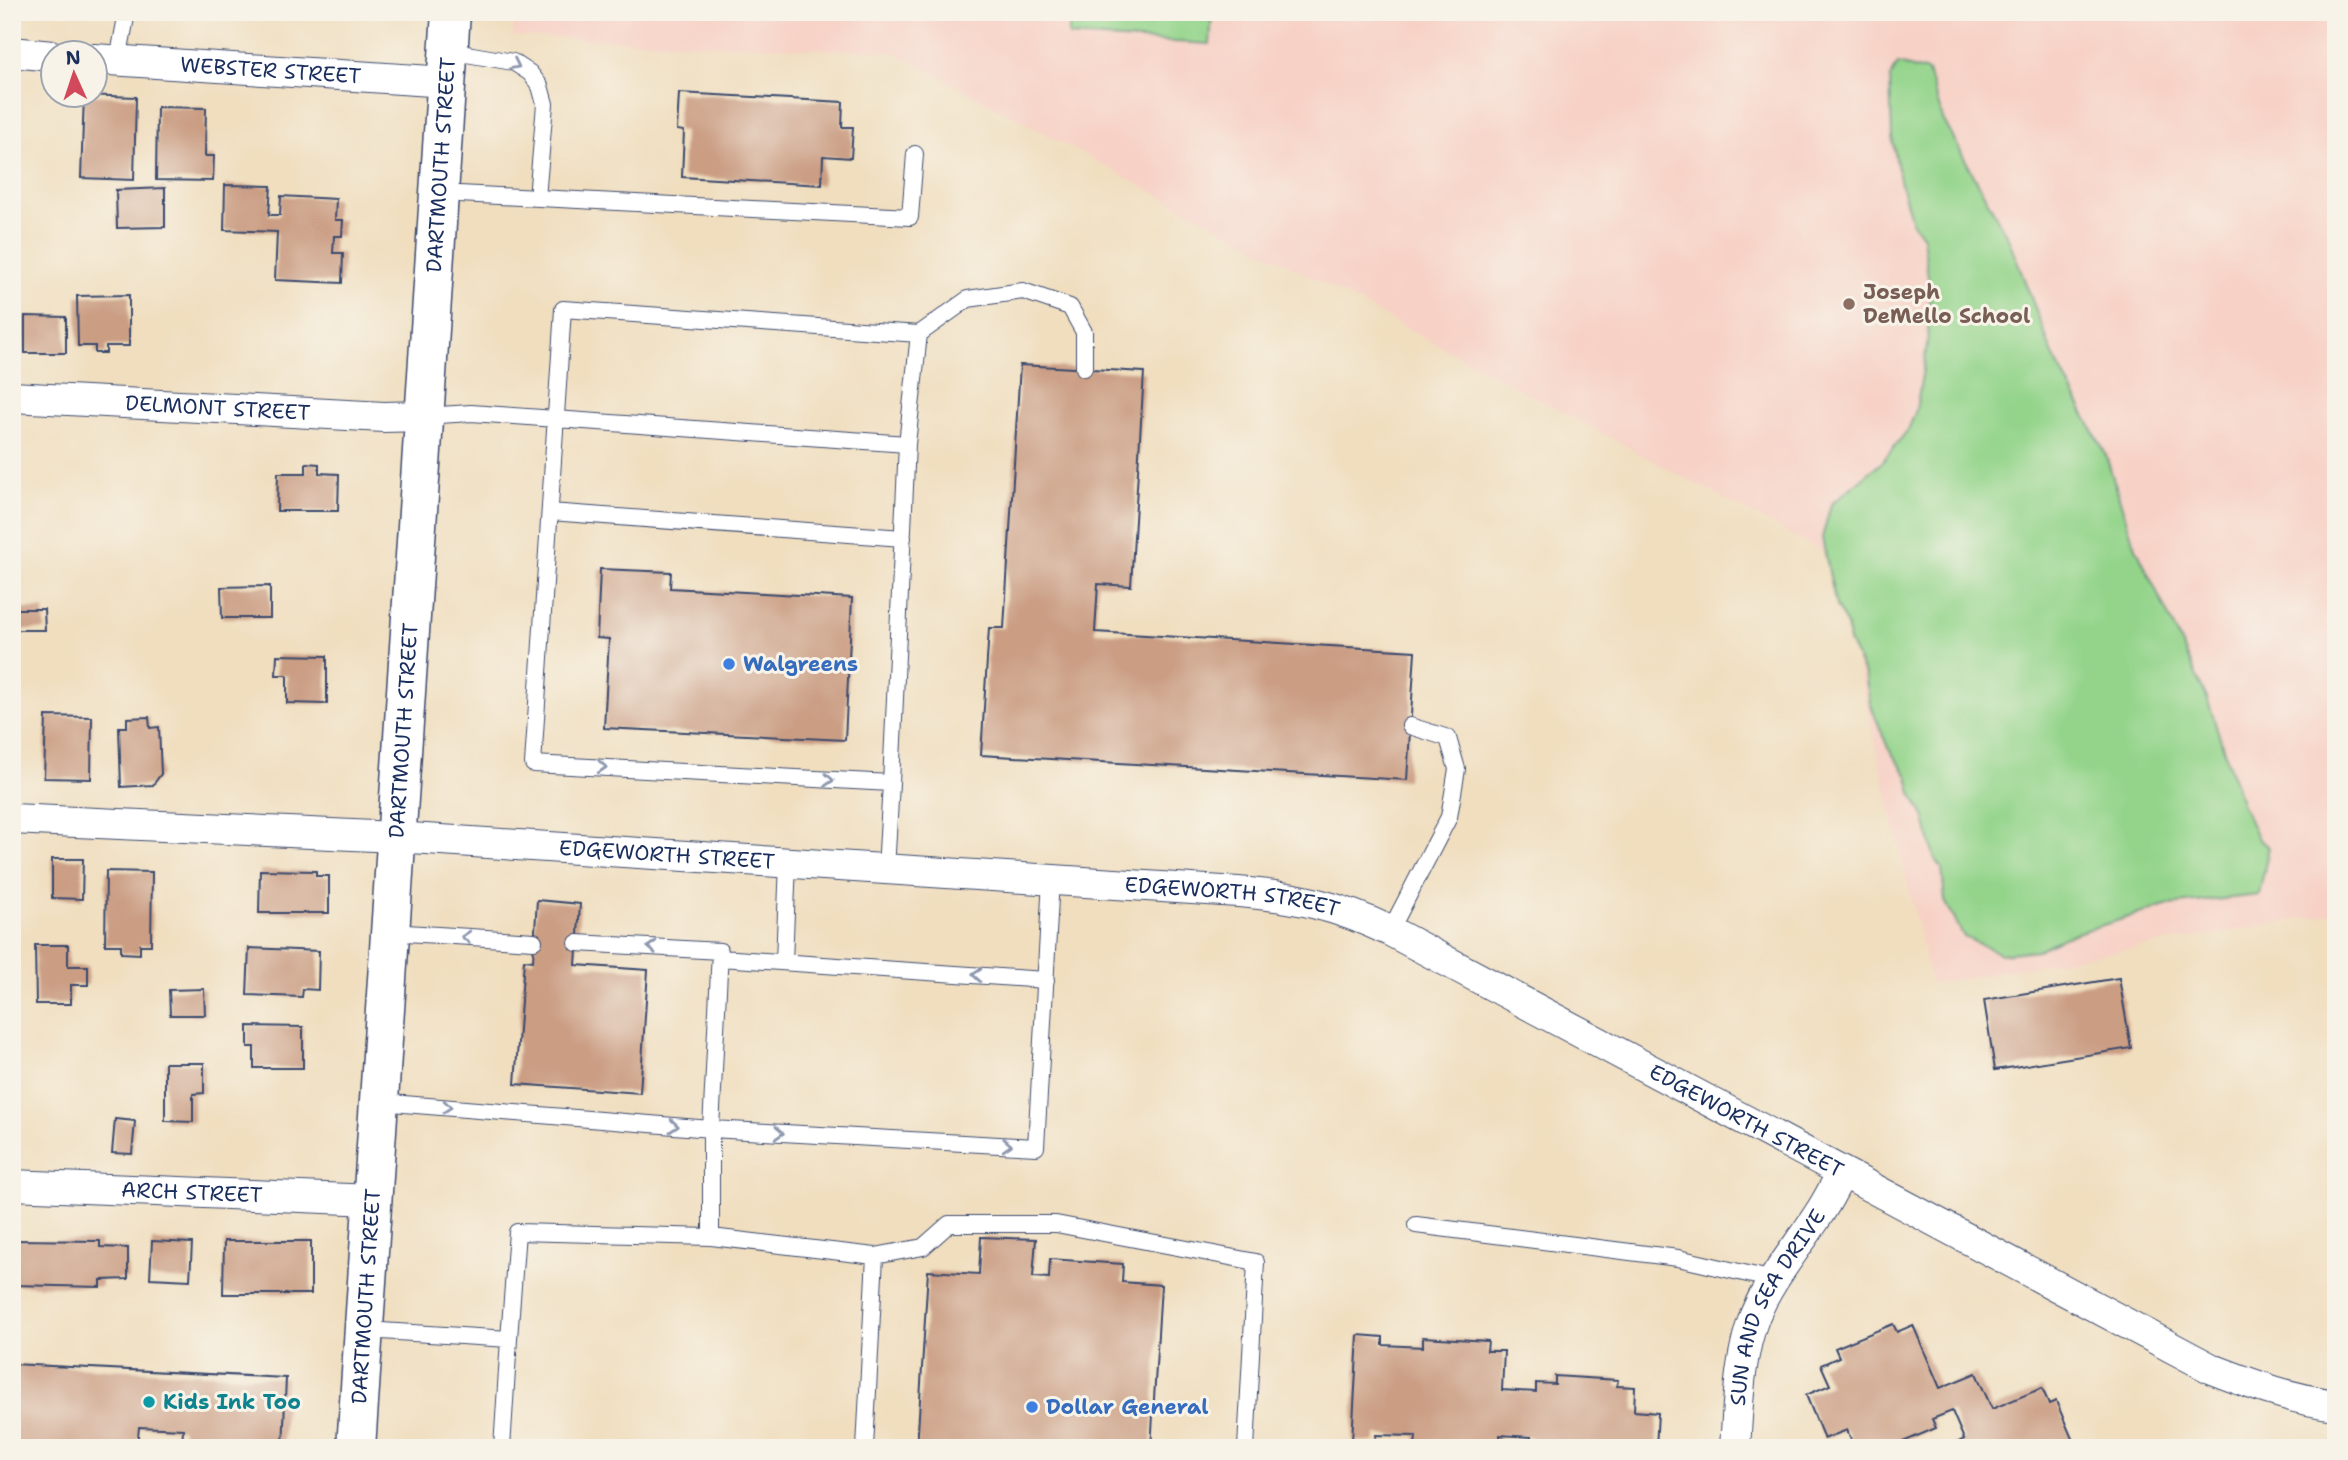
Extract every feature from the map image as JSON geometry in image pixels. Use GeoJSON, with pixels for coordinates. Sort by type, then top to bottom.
{"type":"FeatureCollection","features":[{"type":"Feature","properties":{"kind":"main road","name":"DARTMOUTH STREET"},"geometry":{"type":"LineString","coordinates":[[356,1448],[451,12]]}},
{"type":"Feature","properties":{"kind":"street"},"geometry":{"type":"LineString","coordinates":[[12,52],[38,55]]}},
{"type":"Feature","properties":{"kind":"street","name":"WEBSTER STREET"},"geometry":{"type":"LineString","coordinates":[[108,60],[448,66]]}},
{"type":"Feature","properties":{"kind":"street","name":"DELMONT STREET"},"geometry":{"type":"LineString","coordinates":[[12,397],[384,417],[423,416]]}},
{"type":"Feature","properties":{"kind":"street","name":"EDGEWORTH STREET"},"geometry":{"type":"LineString","coordinates":[[12,818],[395,836],[1277,895],[1315,902],[1354,914],[1390,931],[2212,1369],[2263,1389],[2307,1401],[2336,1405]]}},
{"type":"Feature","properties":{"kind":"street","name":"SUN AND SEA DRIVE"},"geometry":{"type":"LineString","coordinates":[[1735,1448],[1747,1343],[1755,1316],[1774,1280],[1842,1173]]}},
{"type":"Feature","properties":{"kind":"street","name":"ARCH STREET"},"geometry":{"type":"LineString","coordinates":[[12,1185],[373,1200]]}},
{"type":"Feature","properties":{"kind":"lane"},"geometry":{"type":"LineString","coordinates":[[108,55],[127,12]]}},
{"type":"Feature","properties":{"kind":"lane"},"geometry":{"type":"LineString","coordinates":[[448,66],[513,62],[530,73],[540,86],[545,104],[537,198]]}},
{"type":"Feature","properties":{"kind":"lane"},"geometry":{"type":"LineString","coordinates":[[439,193],[910,217],[915,153]]}},
{"type":"Feature","properties":{"kind":"lane"},"geometry":{"type":"LineString","coordinates":[[891,783],[533,764],[563,309],[919,334],[968,299],[1023,291],[1070,307],[1084,332],[1084,368]]}},
{"type":"Feature","properties":{"kind":"lane"},"geometry":{"type":"LineString","coordinates":[[886,869],[907,444],[919,334]]}},
{"type":"Feature","properties":{"kind":"lane"},"geometry":{"type":"LineString","coordinates":[[423,416],[471,413],[907,444]]}},
{"type":"Feature","properties":{"kind":"lane"},"geometry":{"type":"LineString","coordinates":[[550,512],[903,538]]}},
{"type":"Feature","properties":{"kind":"lane"},"geometry":{"type":"LineString","coordinates":[[1390,931],[1449,817],[1457,769],[1448,738],[1410,726]]}},
{"type":"Feature","properties":{"kind":"lane"},"geometry":{"type":"LineString","coordinates":[[784,962],[788,862]]}},
{"type":"Feature","properties":{"kind":"lane"},"geometry":{"type":"LineString","coordinates":[[379,1102],[711,1129],[1036,1147],[1051,880]]}},
{"type":"Feature","properties":{"kind":"lane"},"geometry":{"type":"LineString","coordinates":[[390,932],[534,941]]}},
{"type":"Feature","properties":{"kind":"lane"},"geometry":{"type":"LineString","coordinates":[[577,943],[720,954],[784,962],[1045,980]]}},
{"type":"Feature","properties":{"kind":"lane"},"geometry":{"type":"LineString","coordinates":[[711,1237],[711,1129],[720,954]]}},
{"type":"Feature","properties":{"kind":"lane"},"geometry":{"type":"LineString","coordinates":[[502,1448],[517,1232],[711,1237],[875,1256],[923,1247],[949,1224],[1056,1224],[1256,1262],[1246,1448]]}},
{"type":"Feature","properties":{"kind":"lane"},"geometry":{"type":"LineString","coordinates":[[1416,1225],[1678,1258],[1774,1280]]}},
{"type":"Feature","properties":{"kind":"lane"},"geometry":{"type":"LineString","coordinates":[[865,1448],[875,1256]]}},
{"type":"Feature","properties":{"kind":"lane"},"geometry":{"type":"LineString","coordinates":[[365,1330],[509,1339]]}},
{"type":"Feature","properties":{"kind":"shaded area","name":"Joseph DeMello School"},"geometry":{"type":"Polygon","coordinates":[[[514,12],[2336,12],[2336,913],[1931,984],[1832,557],[893,52],[513,36],[514,12]]]}},
{"type":"Feature","properties":{"kind":"green space"},"geometry":{"type":"Polygon","coordinates":[[[1070,12],[1212,12],[1210,44],[1069,36],[1070,12]]]}},
{"type":"Feature","properties":{"kind":"green space"},"geometry":{"type":"Polygon","coordinates":[[[1898,64],[1928,72],[1943,119],[2009,240],[2053,355],[2105,453],[2133,541],[2207,698],[2242,805],[2258,839],[2269,847],[2259,895],[2169,905],[2073,934],[2037,950],[2001,954],[1964,937],[1945,901],[1942,868],[1934,857],[1925,818],[1912,793],[1908,776],[1888,748],[1870,703],[1865,675],[1849,642],[1847,625],[1836,606],[1822,538],[1831,504],[1882,462],[1908,430],[1916,410],[1927,346],[1930,294],[1923,237],[1912,222],[1892,137],[1890,78],[1898,64]]]}},
{"type":"Feature","properties":{"kind":"building"},"geometry":{"type":"Polygon","coordinates":[[[679,93],[843,102],[842,127],[853,127],[851,158],[823,156],[822,185],[682,177],[684,131],[677,130],[679,93]]]}},
{"type":"Feature","properties":{"kind":"building"},"geometry":{"type":"Polygon","coordinates":[[[108,96],[136,97],[134,180],[81,178],[84,108],[108,108],[108,96]]]}},
{"type":"Feature","properties":{"kind":"building"},"geometry":{"type":"Polygon","coordinates":[[[157,107],[206,108],[205,156],[214,156],[213,181],[156,180],[157,107]]]}},
{"type":"Feature","properties":{"kind":"building"},"geometry":{"type":"Polygon","coordinates":[[[225,185],[271,186],[269,215],[280,215],[281,196],[336,199],[335,220],[343,220],[342,236],[334,236],[333,253],[343,253],[342,283],[275,280],[277,232],[224,230],[225,185]]]}},
{"type":"Feature","properties":{"kind":"building"},"geometry":{"type":"Polygon","coordinates":[[[165,188],[165,227],[117,228],[116,190],[165,188]]]}},
{"type":"Feature","properties":{"kind":"building"},"geometry":{"type":"Polygon","coordinates":[[[129,295],[129,346],[106,346],[106,353],[95,353],[95,346],[78,346],[77,296],[129,295]]]}},
{"type":"Feature","properties":{"kind":"building"},"geometry":{"type":"Polygon","coordinates":[[[25,316],[66,317],[66,353],[25,353],[25,316]]]}},
{"type":"Feature","properties":{"kind":"building"},"geometry":{"type":"Polygon","coordinates":[[[1020,365],[1144,372],[1131,586],[1098,584],[1095,632],[1415,651],[1407,780],[981,755],[989,628],[1004,628],[1020,365]]]}},
{"type":"Feature","properties":{"kind":"building"},"geometry":{"type":"Polygon","coordinates":[[[306,463],[319,464],[319,473],[339,474],[338,511],[277,511],[278,473],[306,473],[306,463]]]}},
{"type":"Feature","properties":{"kind":"building"},"geometry":{"type":"Polygon","coordinates":[[[600,569],[671,572],[670,588],[852,598],[845,740],[604,728],[609,639],[597,638],[600,569]]]}},
{"type":"Feature","properties":{"kind":"building"},"geometry":{"type":"Polygon","coordinates":[[[270,586],[270,618],[222,618],[221,587],[270,586]]]}},
{"type":"Feature","properties":{"kind":"building"},"geometry":{"type":"Polygon","coordinates":[[[12,609],[44,609],[45,630],[12,630],[12,609]]]}},
{"type":"Feature","properties":{"kind":"building"},"geometry":{"type":"Polygon","coordinates":[[[277,655],[327,656],[327,704],[287,703],[287,675],[276,675],[277,655]]]}},
{"type":"Feature","properties":{"kind":"building"},"geometry":{"type":"Polygon","coordinates":[[[46,716],[92,717],[91,779],[44,778],[46,716]]]}},
{"type":"Feature","properties":{"kind":"building"},"geometry":{"type":"Polygon","coordinates":[[[149,717],[150,728],[159,727],[161,774],[153,785],[121,787],[119,727],[127,727],[127,718],[149,717]]]}},
{"type":"Feature","properties":{"kind":"building"},"geometry":{"type":"Polygon","coordinates":[[[52,859],[83,859],[82,899],[52,898],[52,859]]]}},
{"type":"Feature","properties":{"kind":"building"},"geometry":{"type":"Polygon","coordinates":[[[260,870],[316,871],[316,876],[329,876],[329,913],[259,913],[260,870]]]}},
{"type":"Feature","properties":{"kind":"building"},"geometry":{"type":"Polygon","coordinates":[[[106,871],[152,872],[151,945],[140,945],[140,954],[121,953],[121,945],[105,945],[106,871]]]}},
{"type":"Feature","properties":{"kind":"building"},"geometry":{"type":"Polygon","coordinates":[[[537,900],[580,904],[576,965],[648,970],[640,1093],[515,1084],[524,960],[533,961],[537,900]]]}},
{"type":"Feature","properties":{"kind":"building"},"geometry":{"type":"Polygon","coordinates":[[[35,945],[68,945],[68,966],[88,966],[88,985],[71,985],[71,1004],[36,1004],[35,945]]]}},
{"type":"Feature","properties":{"kind":"building"},"geometry":{"type":"Polygon","coordinates":[[[249,948],[319,951],[318,990],[303,989],[302,997],[247,995],[249,948]]]}},
{"type":"Feature","properties":{"kind":"building"},"geometry":{"type":"Polygon","coordinates":[[[2119,978],[2131,1048],[1995,1070],[1984,1000],[2119,978]]]}},
{"type":"Feature","properties":{"kind":"building"},"geometry":{"type":"Polygon","coordinates":[[[204,989],[205,1015],[170,1015],[169,990],[204,989]]]}},
{"type":"Feature","properties":{"kind":"building"},"geometry":{"type":"Polygon","coordinates":[[[248,1026],[303,1027],[303,1068],[254,1068],[254,1047],[248,1047],[248,1026]]]}},
{"type":"Feature","properties":{"kind":"building"},"geometry":{"type":"Polygon","coordinates":[[[165,1063],[204,1063],[204,1093],[193,1094],[193,1122],[165,1121],[165,1063]]]}},
{"type":"Feature","properties":{"kind":"building"},"geometry":{"type":"Polygon","coordinates":[[[115,1119],[135,1121],[132,1154],[112,1153],[115,1119]]]}},
{"type":"Feature","properties":{"kind":"building"},"geometry":{"type":"Polygon","coordinates":[[[981,1237],[1036,1239],[1033,1277],[1049,1278],[1050,1259],[1123,1264],[1122,1282],[1161,1285],[1151,1448],[917,1448],[928,1271],[979,1274],[981,1237]]]}},
{"type":"Feature","properties":{"kind":"building"},"geometry":{"type":"Polygon","coordinates":[[[14,1240],[100,1241],[100,1247],[128,1248],[128,1279],[101,1280],[101,1287],[13,1285],[14,1240]]]}},
{"type":"Feature","properties":{"kind":"building"},"geometry":{"type":"Polygon","coordinates":[[[152,1241],[192,1243],[190,1280],[150,1278],[152,1241]]]}},
{"type":"Feature","properties":{"kind":"building"},"geometry":{"type":"Polygon","coordinates":[[[224,1241],[311,1241],[311,1294],[223,1294],[224,1241]]]}},
{"type":"Feature","properties":{"kind":"building"},"geometry":{"type":"Polygon","coordinates":[[[1893,1324],[1897,1332],[1913,1325],[1940,1388],[1976,1373],[1992,1409],[2042,1388],[2049,1404],[2056,1401],[2076,1448],[1956,1448],[1955,1444],[1964,1439],[1952,1411],[1932,1419],[1936,1428],[1889,1448],[1874,1448],[1872,1443],[1855,1448],[1847,1430],[1824,1439],[1806,1395],[1830,1385],[1821,1365],[1839,1357],[1835,1348],[1893,1324]]]}},
{"type":"Feature","properties":{"kind":"building"},"geometry":{"type":"Polygon","coordinates":[[[1358,1335],[1383,1337],[1383,1345],[1423,1347],[1423,1337],[1488,1341],[1487,1351],[1504,1351],[1502,1390],[1536,1392],[1536,1383],[1555,1384],[1555,1376],[1618,1380],[1617,1386],[1635,1387],[1634,1411],[1658,1413],[1656,1448],[1530,1448],[1531,1437],[1500,1435],[1500,1443],[1480,1441],[1479,1448],[1415,1447],[1416,1436],[1376,1435],[1375,1442],[1352,1441],[1358,1335]]]}},
{"type":"Feature","properties":{"kind":"building","name":"Kids Ink Too"},"geometry":{"type":"Polygon","coordinates":[[[12,1364],[286,1378],[283,1448],[182,1448],[183,1429],[139,1427],[137,1448],[12,1448],[12,1364]]]}},
{"type":"Feature","properties":{"kind":"place","name":"Joseph DeMello School"},"geometry":{"type":"Point","coordinates":[1849,304]}},
{"type":"Feature","properties":{"kind":"place","name":"Walgreens"},"geometry":{"type":"Point","coordinates":[729,664]}},
{"type":"Feature","properties":{"kind":"place","name":"Kids Ink Too"},"geometry":{"type":"Point","coordinates":[149,1402]}},
{"type":"Feature","properties":{"kind":"place","name":"Dollar General"},"geometry":{"type":"Point","coordinates":[1032,1407]}}]}
